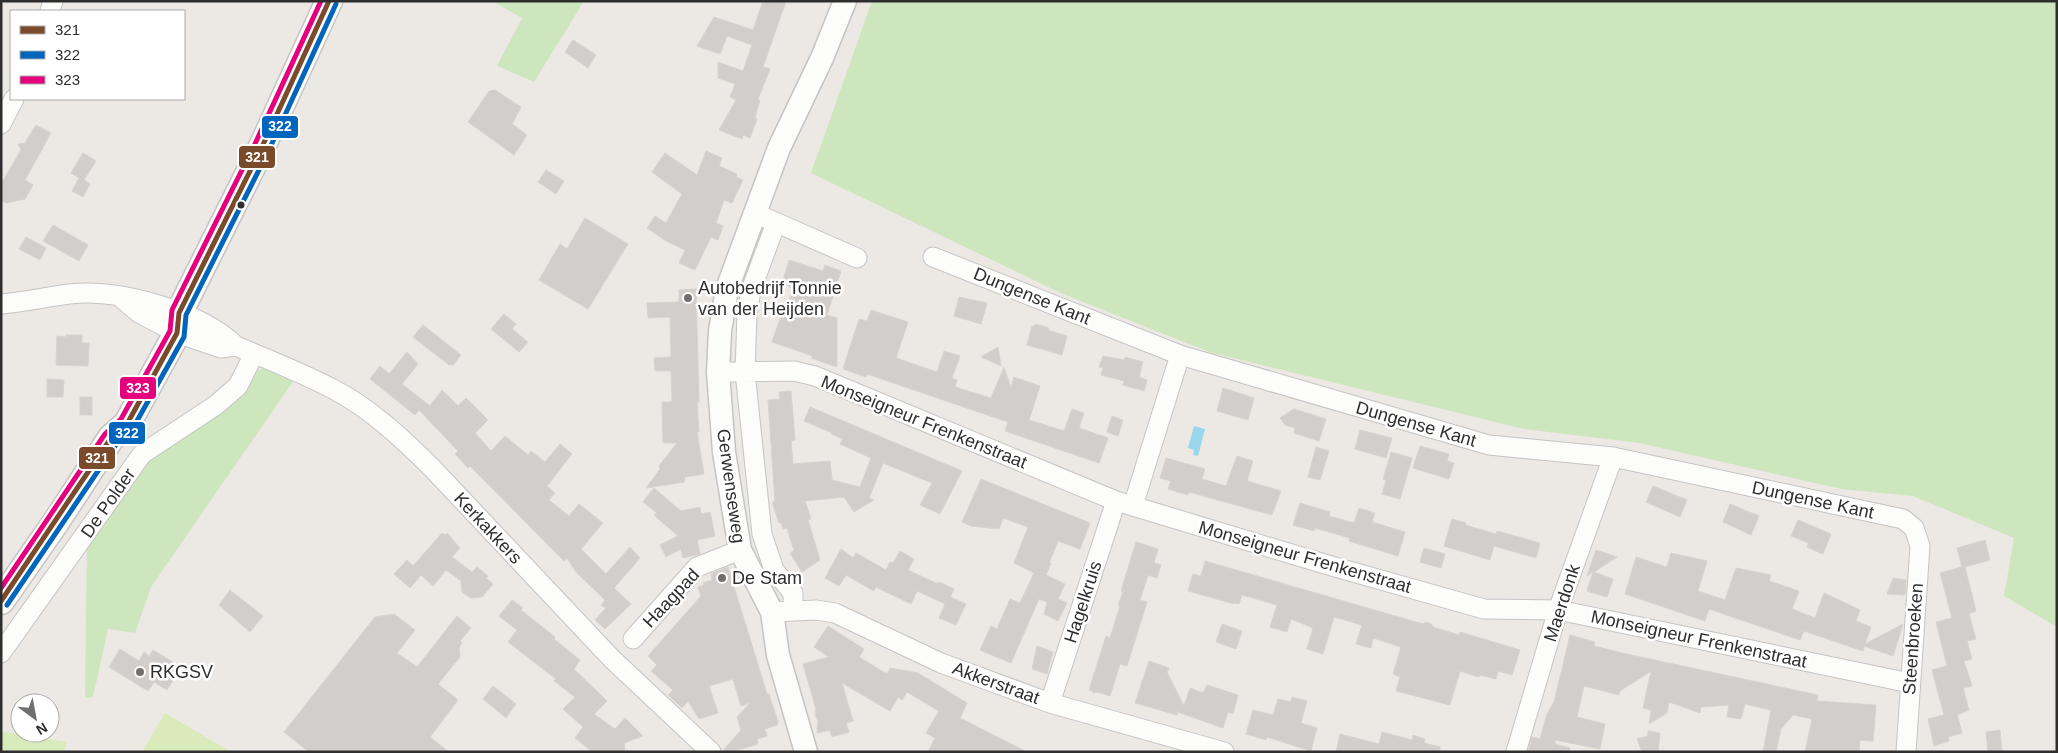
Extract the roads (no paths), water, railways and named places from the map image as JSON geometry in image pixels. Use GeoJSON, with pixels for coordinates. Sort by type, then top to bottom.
{"type":"FeatureCollection","features":[{"type":"Feature","properties":{"kind":"main road"},"geometry":{"type":"LineString","coordinates":[[1,601],[111,438],[127,424],[173,324],[261,149],[329,1]]}},
{"type":"Feature","properties":{"kind":"street","name":"Gerwenseweg"},"geometry":{"type":"LineString","coordinates":[[806,94],[822,30],[833,1]]}},
{"type":"Feature","properties":{"kind":"street","name":"Gerwenseweg"},"geometry":{"type":"LineString","coordinates":[[783,611],[740,550],[724,452],[718,372],[720,331],[727,289],[779,148],[806,94],[845,1]]}},
{"type":"Feature","properties":{"kind":"street"},"geometry":{"type":"LineString","coordinates":[[1,124],[13,100]]}},
{"type":"Feature","properties":{"kind":"street"},"geometry":{"type":"LineString","coordinates":[[756,214],[857,258]]}},
{"type":"Feature","properties":{"kind":"street","name":"Gerwenseweg"},"geometry":{"type":"LineString","coordinates":[[776,223],[751,290],[747,314],[745,372],[762,534],[774,570],[793,593],[783,611],[778,655],[806,752]]}},
{"type":"Feature","properties":{"kind":"street","name":"Dungense Kant"},"geometry":{"type":"LineString","coordinates":[[933,256],[1180,355],[1489,445],[1613,457],[1903,519],[1914,528]]}},
{"type":"Feature","properties":{"kind":"street","name":"Kerkakkers"},"geometry":{"type":"LineString","coordinates":[[1,304],[70,294],[106,293],[145,301],[173,324],[221,348],[236,346],[332,388],[367,411],[404,441],[433,469],[612,659],[711,752]]}},
{"type":"Feature","properties":{"kind":"street","name":"De Polder"},"geometry":{"type":"LineString","coordinates":[[1,653],[142,454],[216,405],[238,386],[254,354]]}},
{"type":"Feature","properties":{"kind":"street","name":"Hagelkruis"},"geometry":{"type":"LineString","coordinates":[[1050,703],[1180,355]]}},
{"type":"Feature","properties":{"kind":"street","name":"Monseigneur Frenkenstraat"},"geometry":{"type":"LineString","coordinates":[[718,372],[794,371],[815,376],[1124,504],[1484,610],[1558,610],[1910,683]]}},
{"type":"Feature","properties":{"kind":"street","name":"Maerdonk"},"geometry":{"type":"LineString","coordinates":[[1516,752],[1558,610],[1613,457]]}},
{"type":"Feature","properties":{"kind":"street","name":"Steenbroeken"},"geometry":{"type":"LineString","coordinates":[[1906,752],[1920,546],[1914,528]]}},
{"type":"Feature","properties":{"kind":"street","name":"Haagpad"},"geometry":{"type":"LineString","coordinates":[[633,638],[697,567],[740,550]]}},
{"type":"Feature","properties":{"kind":"street","name":"Akkerstraat"},"geometry":{"type":"LineString","coordinates":[[783,611],[816,610],[835,613],[941,663],[1050,703],[1224,752]]}},
{"type":"Feature","properties":{"kind":"water"},"geometry":{"type":"Polygon","coordinates":[[[1194,426],[1205,429],[1198,456],[1193,455],[1194,450],[1188,448],[1194,426]]]}},
{"type":"Feature","properties":{"kind":"place","name":"Autobedrijf Tonnie van der Heijden"},"geometry":{"type":"Point","coordinates":[688,298]}},
{"type":"Feature","properties":{"kind":"place","name":"De Stam"},"geometry":{"type":"Point","coordinates":[722,578]}},
{"type":"Feature","properties":{"kind":"place","name":"RKGSV"},"geometry":{"type":"Point","coordinates":[140,672]}}]}
